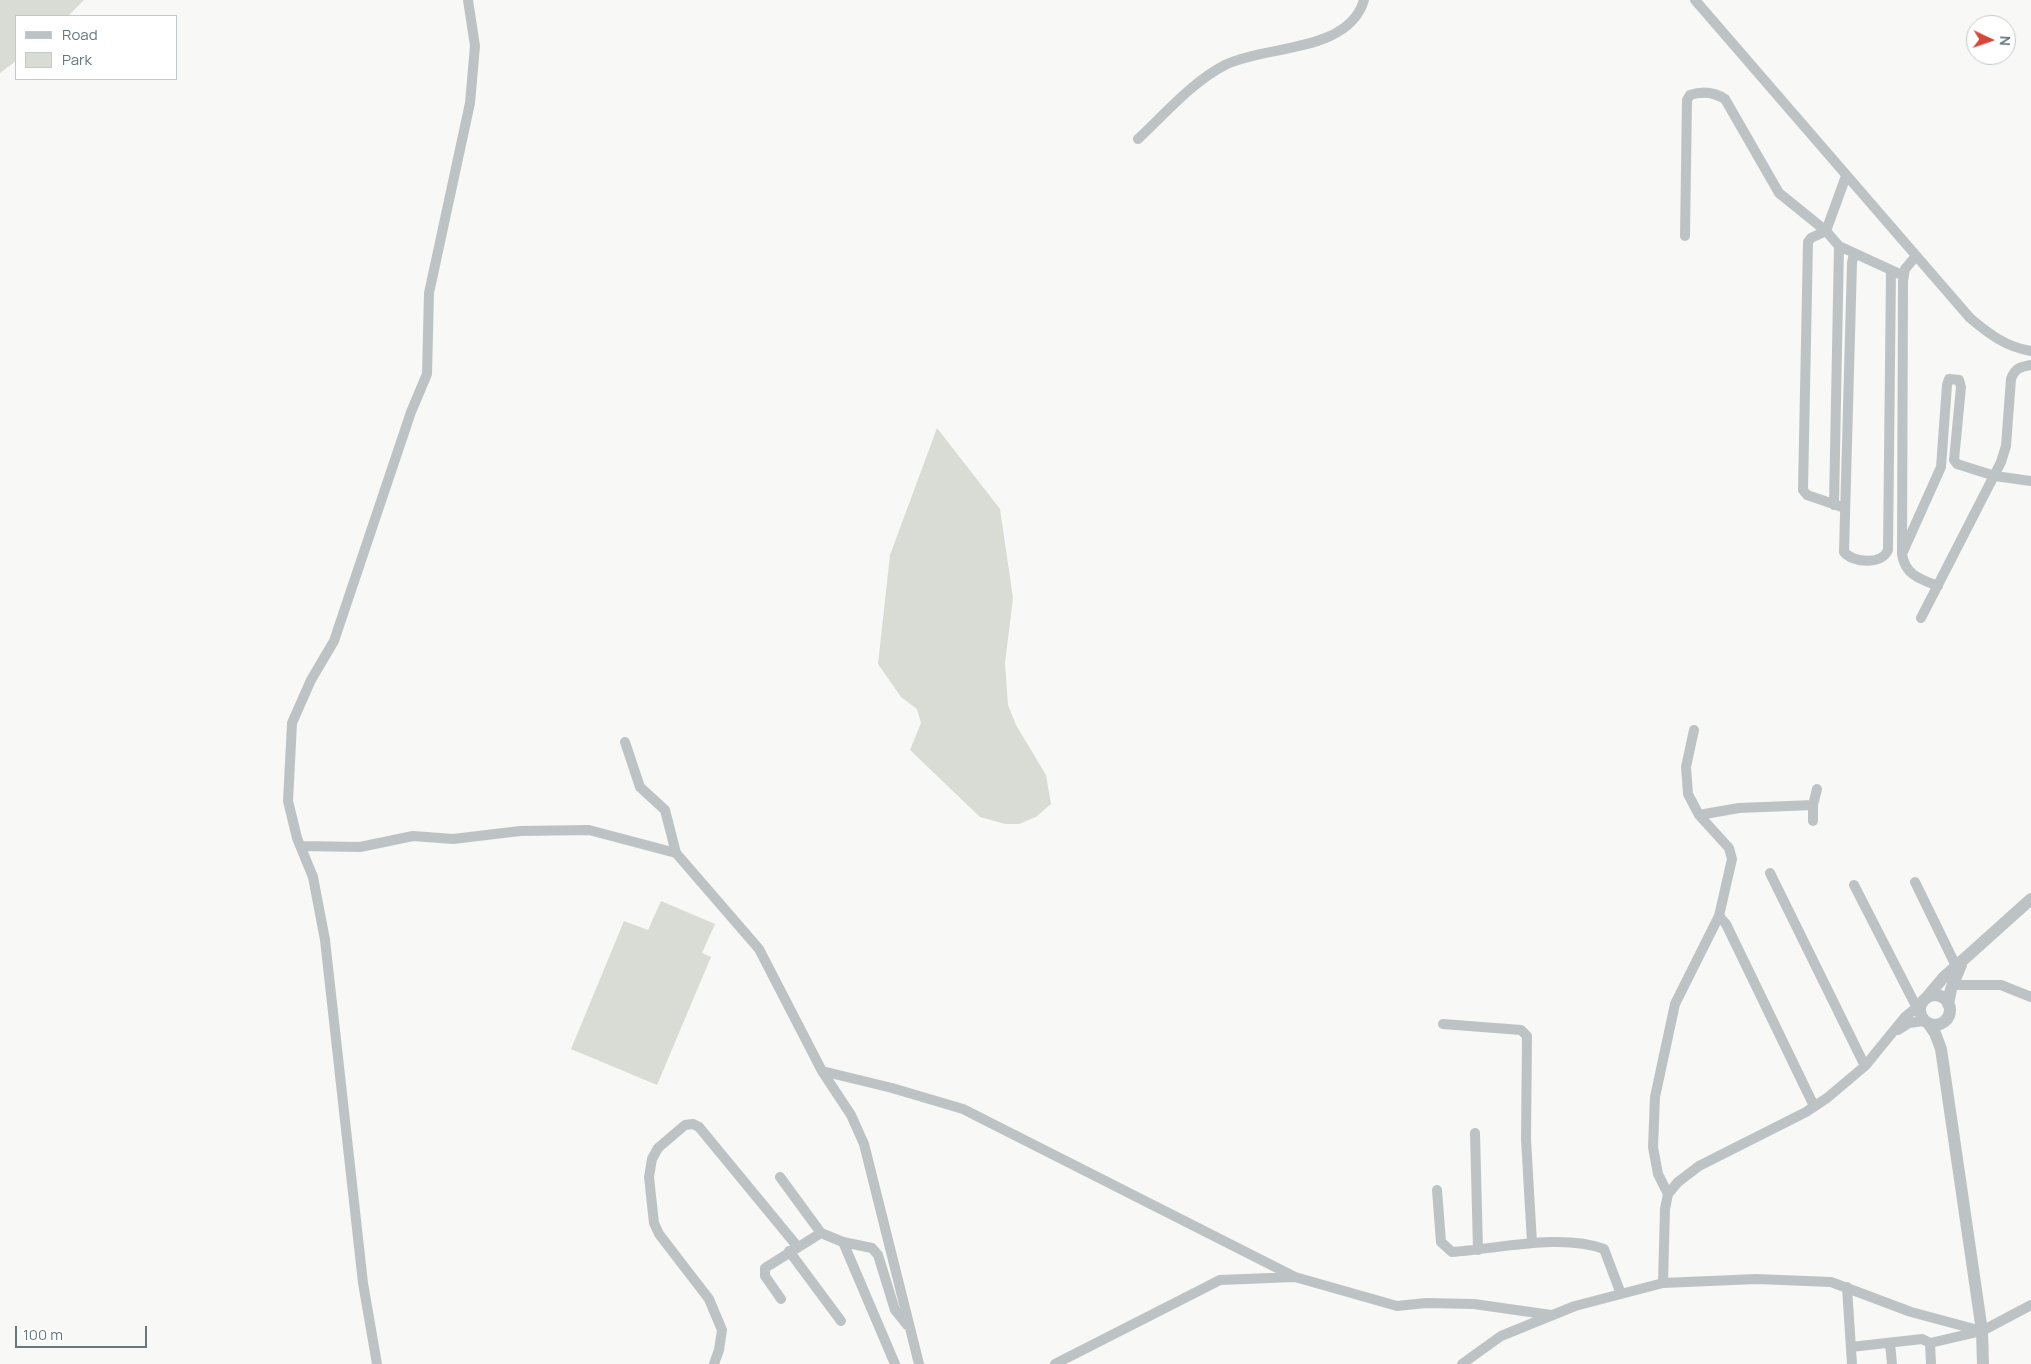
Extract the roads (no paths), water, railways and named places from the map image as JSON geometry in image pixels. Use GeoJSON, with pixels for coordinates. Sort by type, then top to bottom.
{"type":"FeatureCollection","features":[{"type":"Feature","properties":{"kind":"street"},"geometry":{"type":"LineString","coordinates":[[377,1364],[363,1283],[325,940],[314,877],[300,846],[288,801],[292,723],[311,680],[334,641],[410,412],[427,374],[429,293],[470,103],[475,46],[468,0]]}},
{"type":"Feature","properties":{"kind":"street"},"geometry":{"type":"LineString","coordinates":[[1138,139],[1208,75],[1227,64],[1287,50],[1344,29],[1361,10],[1364,0]]}},
{"type":"Feature","properties":{"kind":"street"},"geometry":{"type":"LineString","coordinates":[[1694,0],[1970,318],[1994,338],[2017,348],[2031,351]]}},
{"type":"Feature","properties":{"kind":"street"},"geometry":{"type":"LineString","coordinates":[[1685,236],[1687,100],[1690,95],[1697,93],[1716,94],[1725,99],[1780,193],[1826,231],[1839,246],[1904,276]]}},
{"type":"Feature","properties":{"kind":"street"},"geometry":{"type":"LineString","coordinates":[[1845,508],[1807,495],[1803,490],[1808,242],[1811,238],[1826,231],[1846,176]]}},
{"type":"Feature","properties":{"kind":"street"},"geometry":{"type":"LineString","coordinates":[[1834,505],[1839,246]]}},
{"type":"Feature","properties":{"kind":"street"},"geometry":{"type":"LineString","coordinates":[[1854,253],[1851,273],[1844,552],[1852,559],[1877,560],[1883,558],[1888,550],[1891,270]]}},
{"type":"Feature","properties":{"kind":"street"},"geometry":{"type":"LineString","coordinates":[[1916,256],[1905,269],[1904,276],[1902,554],[1903,563],[1913,576],[1938,586]]}},
{"type":"Feature","properties":{"kind":"street"},"geometry":{"type":"LineString","coordinates":[[1921,618],[1994,476],[2006,446],[2011,379],[2014,371],[2019,367],[2031,365]]}},
{"type":"Feature","properties":{"kind":"street"},"geometry":{"type":"LineString","coordinates":[[1902,554],[1941,467],[1949,379],[1959,380],[1960,387],[1954,460],[1957,464],[1994,476],[2031,481]]}},
{"type":"Feature","properties":{"kind":"street"},"geometry":{"type":"LineString","coordinates":[[1668,1194],[1658,1174],[1653,1147],[1655,1097],[1675,1004],[1719,916],[1732,859],[1728,848],[1699,815],[1688,794],[1686,767],[1694,730]]}},
{"type":"Feature","properties":{"kind":"street"},"geometry":{"type":"LineString","coordinates":[[625,742],[640,787],[664,810],[676,853],[759,949],[822,1071],[851,1115],[864,1144],[918,1364]]}},
{"type":"Feature","properties":{"kind":"street"},"geometry":{"type":"LineString","coordinates":[[1813,820],[1813,805],[1817,789]]}},
{"type":"Feature","properties":{"kind":"street"},"geometry":{"type":"LineString","coordinates":[[1699,815],[1739,808],[1813,805]]}},
{"type":"Feature","properties":{"kind":"street"},"geometry":{"type":"LineString","coordinates":[[300,846],[360,847],[413,836],[453,839],[520,831],[589,830],[676,853]]}},
{"type":"Feature","properties":{"kind":"street"},"geometry":{"type":"LineString","coordinates":[[1770,873],[1865,1066]]}},
{"type":"Feature","properties":{"kind":"street"},"geometry":{"type":"LineString","coordinates":[[1915,882],[1960,963],[1948,1004],[1941,1049]]}},
{"type":"Feature","properties":{"kind":"street"},"geometry":{"type":"LineString","coordinates":[[1854,885],[1921,1002],[1920,1013],[1935,1033],[1941,1049],[1982,1331],[1983,1364]]}},
{"type":"Feature","properties":{"kind":"street"},"geometry":{"type":"LineString","coordinates":[[1662,1283],[1665,1209],[1668,1194],[1678,1182],[1699,1166],[1814,1106],[1865,1066],[1921,1002],[1960,963],[2031,898]]}},
{"type":"Feature","properties":{"kind":"street"},"geometry":{"type":"LineString","coordinates":[[1719,916],[1726,924],[1814,1106]]}},
{"type":"Feature","properties":{"kind":"street"},"geometry":{"type":"LineString","coordinates":[[1953,985],[2001,986],[2031,997]]}},
{"type":"Feature","properties":{"kind":"street"},"geometry":{"type":"LineString","coordinates":[[1921,1002],[1942,997],[1948,1004]]}},
{"type":"Feature","properties":{"kind":"street"},"geometry":{"type":"LineString","coordinates":[[1893,1033],[1908,1023],[1926,1022],[1938,1024],[1946,1019]]}},
{"type":"Feature","properties":{"kind":"street"},"geometry":{"type":"LineString","coordinates":[[1443,1024],[1521,1030],[1527,1036],[1526,1139],[1532,1243]]}},
{"type":"Feature","properties":{"kind":"street"},"geometry":{"type":"LineString","coordinates":[[822,1071],[892,1088],[964,1109],[1295,1277],[1396,1306],[1426,1303],[1474,1304],[1552,1315]]}},
{"type":"Feature","properties":{"kind":"street"},"geometry":{"type":"LineString","coordinates":[[714,1364],[719,1350],[722,1330],[709,1299],[659,1234],[654,1223],[649,1177],[652,1159],[658,1148],[685,1125],[693,1124],[699,1127],[793,1249],[841,1321]]}},
{"type":"Feature","properties":{"kind":"street"},"geometry":{"type":"LineString","coordinates":[[1476,1133],[1478,1250]]}},
{"type":"Feature","properties":{"kind":"street"},"geometry":{"type":"LineString","coordinates":[[780,1178],[821,1233],[843,1242],[872,1248],[878,1255],[896,1310],[909,1328]]}},
{"type":"Feature","properties":{"kind":"street"},"geometry":{"type":"LineString","coordinates":[[1437,1190],[1441,1242],[1452,1252],[1532,1243],[1591,1244],[1604,1249],[1621,1294]]}},
{"type":"Feature","properties":{"kind":"street"},"geometry":{"type":"LineString","coordinates":[[781,1299],[765,1276],[765,1268],[821,1233]]}},
{"type":"Feature","properties":{"kind":"street"},"geometry":{"type":"LineString","coordinates":[[843,1242],[894,1364]]}},
{"type":"Feature","properties":{"kind":"street"},"geometry":{"type":"LineString","coordinates":[[1054,1364],[1220,1280],[1295,1277]]}},
{"type":"Feature","properties":{"kind":"street"},"geometry":{"type":"LineString","coordinates":[[1462,1364],[1501,1336],[1552,1315],[1575,1306],[1662,1283],[1756,1279],[1831,1282],[1911,1312],[1982,1331]]}},
{"type":"Feature","properties":{"kind":"street"},"geometry":{"type":"LineString","coordinates":[[1847,1287],[1852,1364]]}},
{"type":"Feature","properties":{"kind":"street"},"geometry":{"type":"LineString","coordinates":[[1851,1347],[1922,1339],[1930,1343],[1982,1331],[2031,1305]]}},
{"type":"Feature","properties":{"kind":"street"},"geometry":{"type":"LineString","coordinates":[[1890,1343],[1892,1364]]}},
{"type":"Feature","properties":{"kind":"street"},"geometry":{"type":"LineString","coordinates":[[1930,1343],[1931,1364]]}}]}
